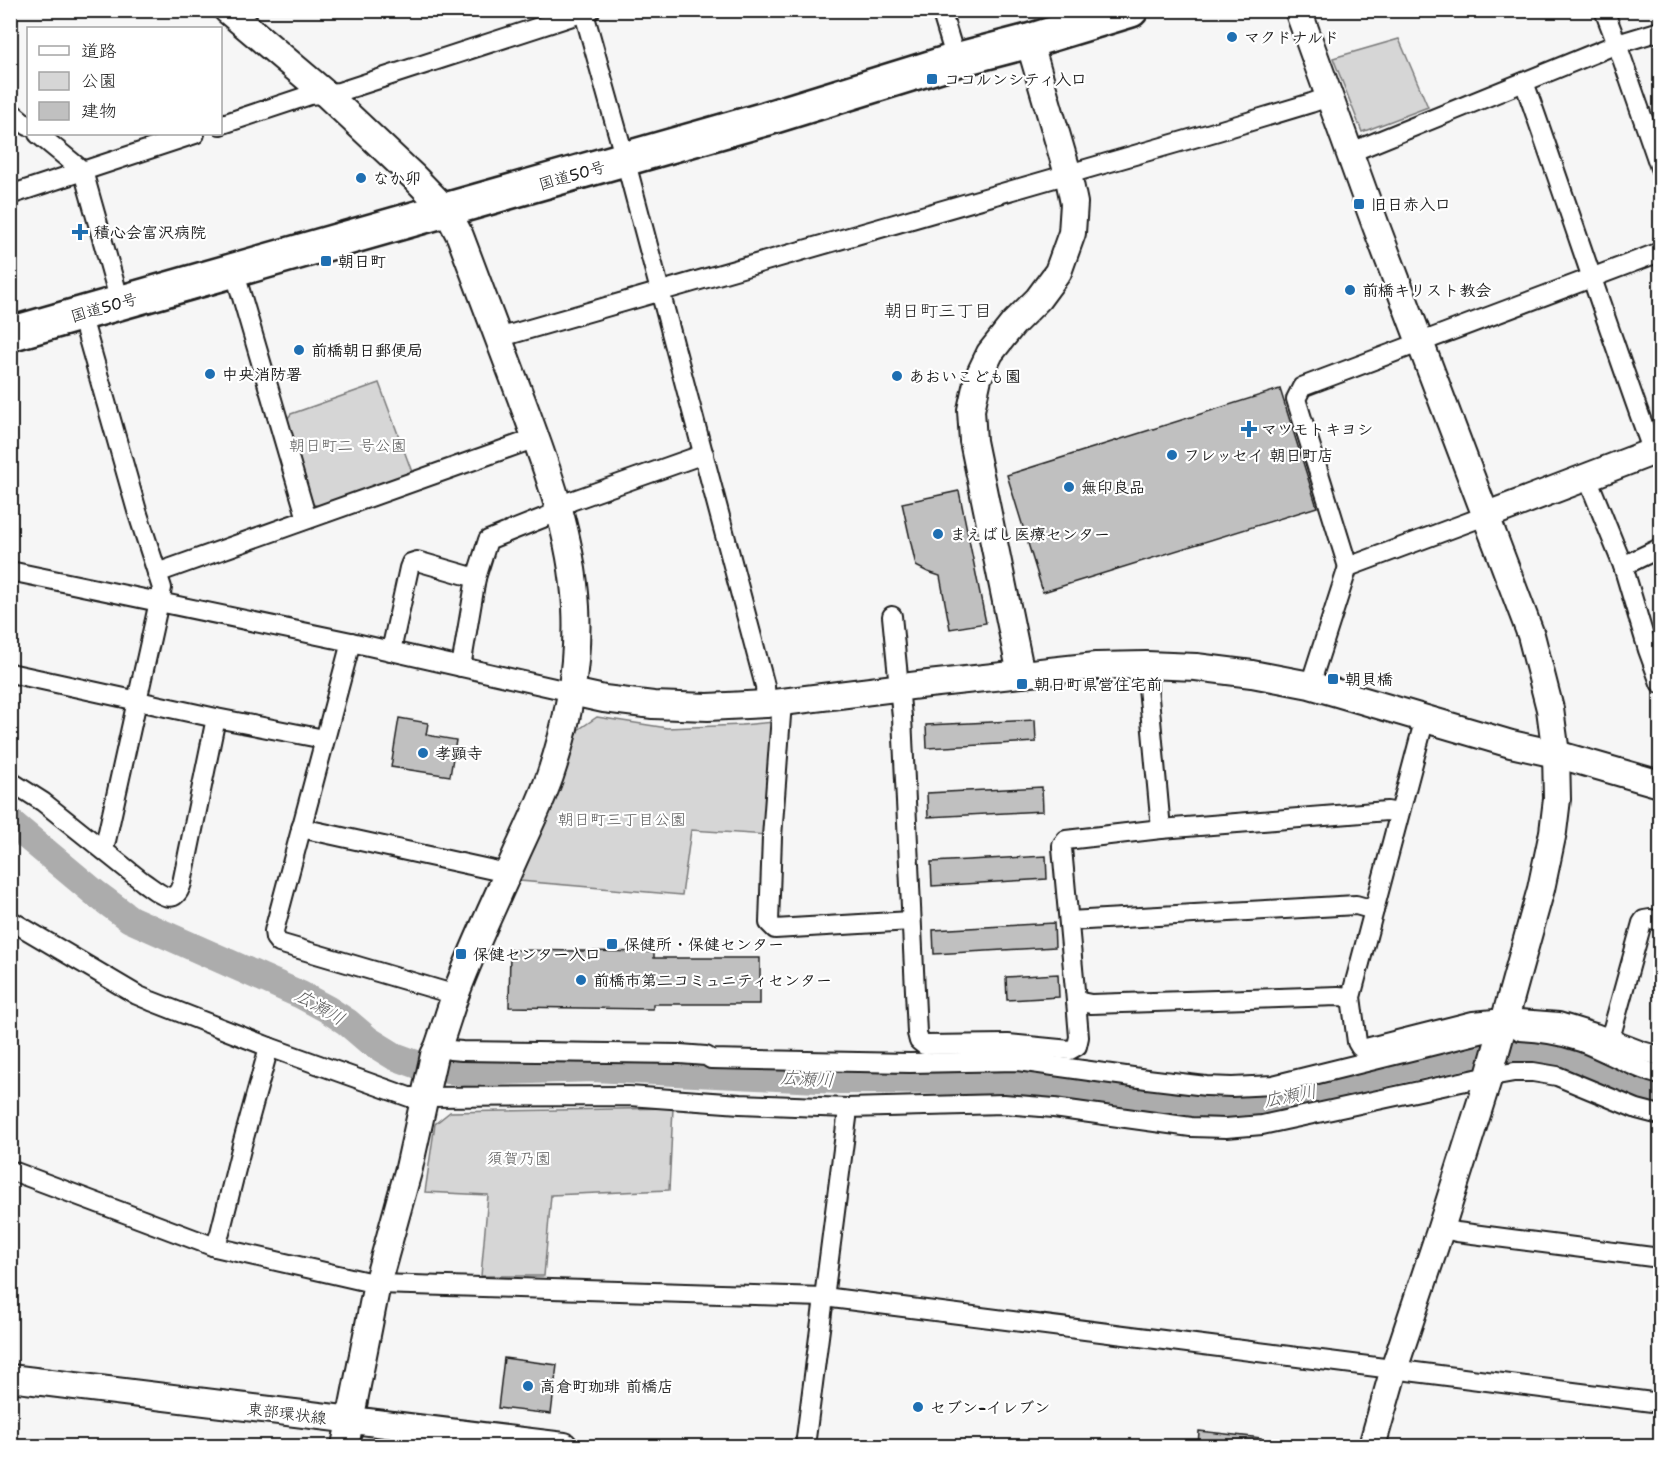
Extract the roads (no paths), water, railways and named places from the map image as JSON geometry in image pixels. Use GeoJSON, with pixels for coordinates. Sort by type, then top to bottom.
{"type":"FeatureCollection","features":[{"type":"Feature","properties":{"kind":"highway","name":"国道50号"},"geometry":{"type":"LineString","coordinates":[[10,334],[447,211],[1131,10]]}},
{"type":"Feature","properties":{"kind":"street"},"geometry":{"type":"LineString","coordinates":[[227,10],[326,94],[447,211],[460,236],[536,438],[559,510],[570,560],[576,606],[575,658],[572,692],[556,756],[537,811],[507,873],[456,995],[438,1047],[442,1053]]}},
{"type":"Feature","properties":{"kind":"street"},"geometry":{"type":"LineString","coordinates":[[941,10],[956,60]]}},
{"type":"Feature","properties":{"kind":"street"},"geometry":{"type":"LineString","coordinates":[[1298,10],[1328,97],[1534,643],[1550,709],[1556,754],[1557,799],[1553,832],[1541,889],[1490,1071],[1394,1369],[1372,1446]]}},
{"type":"Feature","properties":{"kind":"street"},"geometry":{"type":"LineString","coordinates":[[1604,10],[1660,168]]}},
{"type":"Feature","properties":{"kind":"street"},"geometry":{"type":"LineString","coordinates":[[222,124],[310,95],[339,92],[587,12],[765,686],[774,703],[769,923],[775,929],[911,921]]}},
{"type":"Feature","properties":{"kind":"street"},"geometry":{"type":"LineString","coordinates":[[1349,153],[1617,44],[1660,31]]}},
{"type":"Feature","properties":{"kind":"street"},"geometry":{"type":"LineString","coordinates":[[1020,674],[973,441],[971,410],[978,378],[990,353],[1013,324],[1038,299],[1058,272],[1072,233],[1074,203],[1068,174],[1029,41]]}},
{"type":"Feature","properties":{"kind":"street"},"geometry":{"type":"LineString","coordinates":[[1348,567],[1657,451],[1626,380],[1562,186],[1524,82]]}},
{"type":"Feature","properties":{"kind":"street"},"geometry":{"type":"LineString","coordinates":[[498,338],[1328,97]]}},
{"type":"Feature","properties":{"kind":"street"},"geometry":{"type":"LineString","coordinates":[[10,111],[27,125]]}},
{"type":"Feature","properties":{"kind":"street"},"geometry":{"type":"LineString","coordinates":[[39,135],[83,171],[120,302]]}},
{"type":"Feature","properties":{"kind":"street"},"geometry":{"type":"LineString","coordinates":[[10,195],[192,135]]}},
{"type":"Feature","properties":{"kind":"street"},"geometry":{"type":"LineString","coordinates":[[1310,685],[1348,567],[1296,399],[1302,387],[1660,252]]}},
{"type":"Feature","properties":{"kind":"street"},"geometry":{"type":"LineString","coordinates":[[234,270],[307,519]]}},
{"type":"Feature","properties":{"kind":"street"},"geometry":{"type":"LineString","coordinates":[[81,314],[136,511],[162,588],[105,850]]}},
{"type":"Feature","properties":{"kind":"street"},"geometry":{"type":"LineString","coordinates":[[157,573],[536,438]]}},
{"type":"Feature","properties":{"kind":"street"},"geometry":{"type":"LineString","coordinates":[[460,667],[476,578],[488,540],[548,516],[571,501],[704,454]]}},
{"type":"Feature","properties":{"kind":"street"},"geometry":{"type":"LineString","coordinates":[[1587,477],[1623,566],[1647,650],[1660,683]]}},
{"type":"Feature","properties":{"kind":"street"},"geometry":{"type":"LineString","coordinates":[[1623,566],[1660,548]]}},
{"type":"Feature","properties":{"kind":"street"},"geometry":{"type":"LineString","coordinates":[[391,651],[411,563],[417,561],[476,578]]}},
{"type":"Feature","properties":{"kind":"street"},"geometry":{"type":"LineString","coordinates":[[10,571],[351,642],[604,699],[653,705],[708,707],[774,703],[1104,666],[1146,665],[1208,668],[1310,685],[1510,744],[1556,754],[1660,784]]}},
{"type":"Feature","properties":{"kind":"street"},"geometry":{"type":"LineString","coordinates":[[892,616],[902,717],[917,1033],[919,1041],[924,1045],[1008,1044],[1063,1049],[1077,1046],[1079,1037],[1062,848],[1064,842],[1070,838],[1387,811],[1399,813]]}},
{"type":"Feature","properties":{"kind":"street"},"geometry":{"type":"LineString","coordinates":[[351,642],[274,931],[275,938],[279,943],[456,995]]}},
{"type":"Feature","properties":{"kind":"street"},"geometry":{"type":"LineString","coordinates":[[1146,665],[1161,829]]}},
{"type":"Feature","properties":{"kind":"street"},"geometry":{"type":"LineString","coordinates":[[10,673],[324,740]]}},
{"type":"Feature","properties":{"kind":"street"},"geometry":{"type":"LineString","coordinates":[[10,781],[43,802],[161,894],[174,897],[182,884],[216,718]]}},
{"type":"Feature","properties":{"kind":"street"},"geometry":{"type":"LineString","coordinates":[[1425,718],[1351,997],[1357,1042],[1360,1047],[1473,1021],[1502,1030],[1553,1034],[1569,1038],[1633,1066],[1660,1075]]}},
{"type":"Feature","properties":{"kind":"street"},"geometry":{"type":"LineString","coordinates":[[301,828],[507,873]]}},
{"type":"Feature","properties":{"kind":"street"},"geometry":{"type":"LineString","coordinates":[[1070,921],[1356,905],[1374,910]]}},
{"type":"Feature","properties":{"kind":"street"},"geometry":{"type":"LineString","coordinates":[[1608,1038],[1613,1028],[1642,923],[1650,919],[1660,921]]}},
{"type":"Feature","properties":{"kind":"street"},"geometry":{"type":"LineString","coordinates":[[10,920],[137,995],[269,1047],[409,1097],[426,1090],[629,1096],[740,1104],[847,1108],[1022,1104],[1191,1127],[1226,1128],[1262,1125],[1490,1071],[1549,1074],[1637,1109],[1660,1114]]}},
{"type":"Feature","properties":{"kind":"street"},"geometry":{"type":"LineString","coordinates":[[1076,1001],[1091,1004],[1351,997]]}},
{"type":"Feature","properties":{"kind":"street"},"geometry":{"type":"LineString","coordinates":[[442,1053],[462,1051],[680,1054],[705,1056],[711,1059],[910,1064],[1018,1060],[1147,1079],[1232,1087],[1273,1085],[1502,1030],[1559,1022],[1660,1056]]}},
{"type":"Feature","properties":{"kind":"street"},"geometry":{"type":"LineString","coordinates":[[214,1247],[220,1233],[269,1047]]}},
{"type":"Feature","properties":{"kind":"street"},"geometry":{"type":"LineString","coordinates":[[345,1446],[377,1284],[409,1168],[426,1090],[442,1053]]}},
{"type":"Feature","properties":{"kind":"street"},"geometry":{"type":"LineString","coordinates":[[805,1446],[847,1108]]}},
{"type":"Feature","properties":{"kind":"street"},"geometry":{"type":"LineString","coordinates":[[10,1170],[214,1247],[377,1284],[824,1297],[1660,1403]]}},
{"type":"Feature","properties":{"kind":"street"},"geometry":{"type":"LineString","coordinates":[[1441,1228],[1660,1258]]}},
{"type":"Feature","properties":{"kind":"street","name":"東部環状線"},"geometry":{"type":"LineString","coordinates":[[10,1378],[564,1446]]}},
{"type":"Feature","properties":{"kind":"waterway","name":"広瀬川"},"geometry":{"type":"LineString","coordinates":[[10,822],[130,919],[301,995],[347,1022],[368,1040],[394,1056],[424,1067],[465,1072],[593,1068],[840,1080],[997,1081],[1065,1086],[1225,1105],[1273,1102],[1387,1072],[1471,1054],[1523,1051],[1554,1055],[1648,1089],[1660,1091]]}},
{"type":"Feature","properties":{"kind":"place","name":"マクドナルド"},"geometry":{"type":"Point","coordinates":[1232,37]}},
{"type":"Feature","properties":{"kind":"place","name":"ココルンシティ入口"},"geometry":{"type":"Point","coordinates":[932,79]}},
{"type":"Feature","properties":{"kind":"place","name":"なか卯"},"geometry":{"type":"Point","coordinates":[361,178]}},
{"type":"Feature","properties":{"kind":"place","name":"旧日赤入口"},"geometry":{"type":"Point","coordinates":[1359,204]}},
{"type":"Feature","properties":{"kind":"place","name":"積心会富沢病院"},"geometry":{"type":"Point","coordinates":[80,232]}},
{"type":"Feature","properties":{"kind":"place","name":"朝日町"},"geometry":{"type":"Point","coordinates":[326,261]}},
{"type":"Feature","properties":{"kind":"place","name":"前橋キリスト教会"},"geometry":{"type":"Point","coordinates":[1350,290]}},
{"type":"Feature","properties":{"kind":"place","name":"前橋朝日郵便局"},"geometry":{"type":"Point","coordinates":[299,350]}},
{"type":"Feature","properties":{"kind":"place","name":"中央消防署"},"geometry":{"type":"Point","coordinates":[210,374]}},
{"type":"Feature","properties":{"kind":"place","name":"あおいこども園"},"geometry":{"type":"Point","coordinates":[897,376]}},
{"type":"Feature","properties":{"kind":"place","name":"マツモトキヨシ"},"geometry":{"type":"Point","coordinates":[1249,429]}},
{"type":"Feature","properties":{"kind":"place","name":"フレッセイ 朝日町店"},"geometry":{"type":"Point","coordinates":[1172,455]}},
{"type":"Feature","properties":{"kind":"place","name":"無印良品"},"geometry":{"type":"Point","coordinates":[1069,487]}},
{"type":"Feature","properties":{"kind":"place","name":"まえばし医療センター"},"geometry":{"type":"Point","coordinates":[938,534]}},
{"type":"Feature","properties":{"kind":"place","name":"朝貝橋"},"geometry":{"type":"Point","coordinates":[1333,679]}},
{"type":"Feature","properties":{"kind":"place","name":"朝日町県営住宅前"},"geometry":{"type":"Point","coordinates":[1022,684]}},
{"type":"Feature","properties":{"kind":"place","name":"孝顕寺"},"geometry":{"type":"Point","coordinates":[423,753]}},
{"type":"Feature","properties":{"kind":"place","name":"保健所・保健センター"},"geometry":{"type":"Point","coordinates":[612,944]}},
{"type":"Feature","properties":{"kind":"place","name":"保健センター入口"},"geometry":{"type":"Point","coordinates":[461,954]}},
{"type":"Feature","properties":{"kind":"place","name":"前橋市第二コミュニティセンター"},"geometry":{"type":"Point","coordinates":[581,980]}},
{"type":"Feature","properties":{"kind":"place","name":"高倉町珈琲 前橋店"},"geometry":{"type":"Point","coordinates":[528,1386]}},
{"type":"Feature","properties":{"kind":"place","name":"セブン-イレブン"},"geometry":{"type":"Point","coordinates":[918,1407]}},
{"type":"Feature","properties":{"kind":"district","name":"朝日町三丁目"},"geometry":{"type":"Point","coordinates":[938,311]}},
{"type":"Feature","properties":{"kind":"park label","name":"朝日町二 号公園"},"geometry":{"type":"Point","coordinates":[348,445]}},
{"type":"Feature","properties":{"kind":"park label","name":"朝日町三丁目公園"},"geometry":{"type":"Point","coordinates":[622,819]}},
{"type":"Feature","properties":{"kind":"park label","name":"須賀乃園"},"geometry":{"type":"Point","coordinates":[519,1158]}}]}
